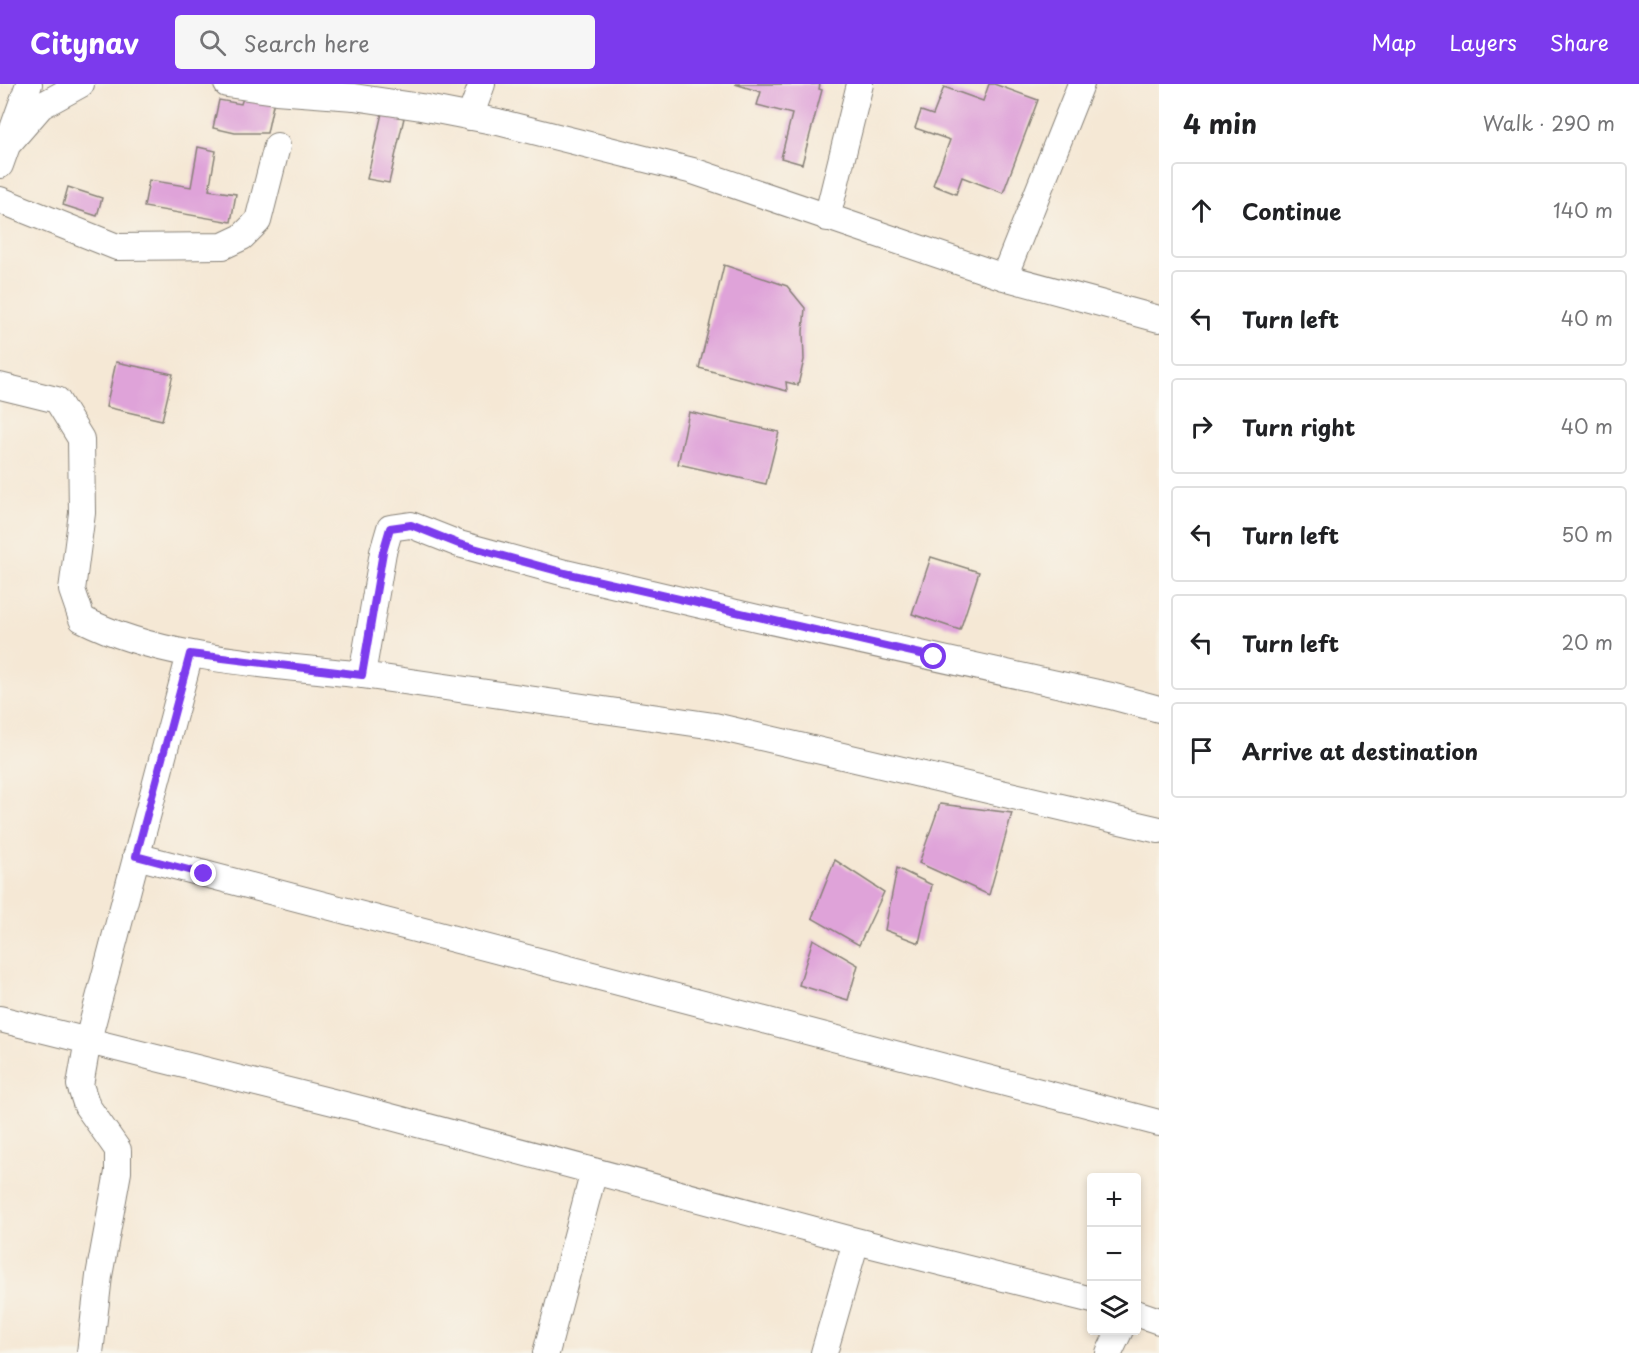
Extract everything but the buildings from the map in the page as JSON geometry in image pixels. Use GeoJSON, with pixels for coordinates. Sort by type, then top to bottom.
{"type":"FeatureCollection","features":[{"type":"Feature","properties":{"kind":"street"},"geometry":{"type":"LineString","coordinates":[[4,155],[29,84]]}},
{"type":"Feature","properties":{"kind":"street"},"geometry":{"type":"LineString","coordinates":[[4,155],[41,106],[81,84]]}},
{"type":"Feature","properties":{"kind":"street"},"geometry":{"type":"LineString","coordinates":[[227,84],[276,91],[356,91],[693,171],[1004,277],[1159,319]]}},
{"type":"Feature","properties":{"kind":"street"},"geometry":{"type":"LineString","coordinates":[[470,117],[482,84]]}},
{"type":"Feature","properties":{"kind":"street"},"geometry":{"type":"LineString","coordinates":[[827,218],[860,84]]}},
{"type":"Feature","properties":{"kind":"street"},"geometry":{"type":"LineString","coordinates":[[1004,277],[1081,84]]}},
{"type":"Feature","properties":{"kind":"street"},"geometry":{"type":"LineString","coordinates":[[0,200],[117,247],[223,246],[242,237],[258,221],[277,146]]}},
{"type":"Feature","properties":{"kind":"street"},"geometry":{"type":"LineString","coordinates":[[0,386],[57,400],[81,439],[82,513],[72,590],[81,619],[104,630],[190,654],[362,675],[714,726],[1159,830]]}},
{"type":"Feature","properties":{"kind":"street"},"geometry":{"type":"LineString","coordinates":[[362,675],[383,552],[390,528],[411,525],[459,544],[565,573],[1100,693],[1159,709]]}},
{"type":"Feature","properties":{"kind":"street"},"geometry":{"type":"LineString","coordinates":[[90,1353],[99,1276],[118,1172],[118,1150],[87,1107],[80,1085],[88,1040],[190,654]]}},
{"type":"Feature","properties":{"kind":"street"},"geometry":{"type":"LineString","coordinates":[[136,856],[1159,1123]]}},
{"type":"Feature","properties":{"kind":"street"},"geometry":{"type":"LineString","coordinates":[[0,1019],[1087,1299]]}},
{"type":"Feature","properties":{"kind":"street"},"geometry":{"type":"LineString","coordinates":[[546,1353],[594,1171]]}},
{"type":"Feature","properties":{"kind":"street"},"geometry":{"type":"LineString","coordinates":[[824,1353],[856,1241]]}},
{"type":"Feature","properties":{"kind":"street"},"geometry":{"type":"LineString","coordinates":[[1141,1314],[1159,1321]]}},
{"type":"Feature","properties":{"kind":"street"},"geometry":{"type":"LineString","coordinates":[[1109,1353],[1118,1335]]}},
{"type":"Feature","properties":{"kind":"route"},"geometry":{"type":"LineString","coordinates":[[204,874],[136,856],[190,654],[362,675],[383,552],[390,528],[411,525],[459,544],[565,573],[934,657]]}}]}
